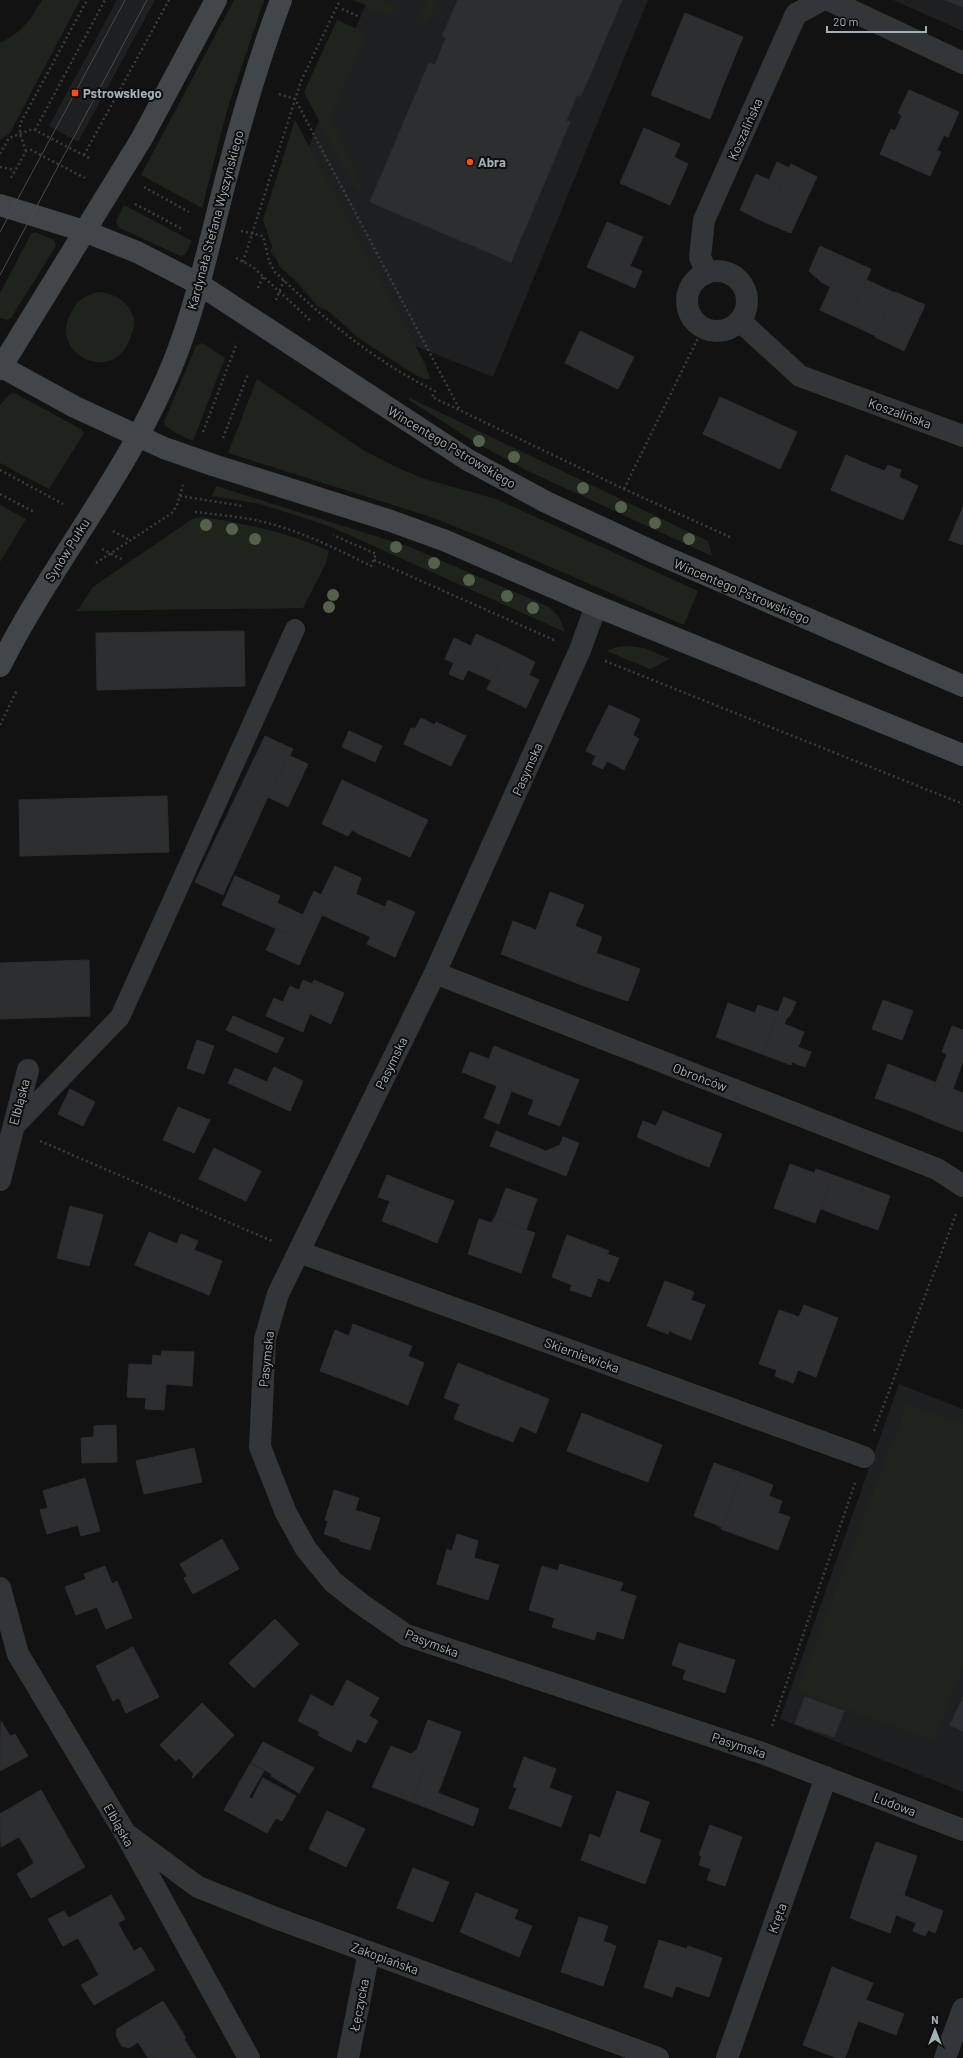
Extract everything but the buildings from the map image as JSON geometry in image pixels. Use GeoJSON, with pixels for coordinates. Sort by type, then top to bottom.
{"type":"FeatureCollection","features":[{"type":"Feature","properties":{"kind":"main road"},"geometry":{"type":"LineString","coordinates":[[216,0],[142,138],[0,368],[75,407],[138,436],[213,465],[422,531],[596,606],[963,756]]}},
{"type":"Feature","properties":{"kind":"main road","name":"Kardynała Stefana Wyszyńskiego"},"geometry":{"type":"LineString","coordinates":[[138,436],[174,361],[199,284],[240,123],[281,0]]}},
{"type":"Feature","properties":{"kind":"main road","name":"Wincentego Pstrowskiego"},"geometry":{"type":"LineString","coordinates":[[0,205],[84,231],[137,252],[199,284],[435,440],[518,488],[656,553],[963,686]]}},
{"type":"Feature","properties":{"kind":"main road","name":"Synów Pułku"},"geometry":{"type":"LineString","coordinates":[[0,666],[62,557],[110,483],[138,436]]}},
{"type":"Feature","properties":{"kind":"street","name":"Koszalińska"},"geometry":{"type":"LineString","coordinates":[[707,273],[700,257],[704,220],[796,14],[822,0]]}},
{"type":"Feature","properties":{"kind":"street"},"geometry":{"type":"LineString","coordinates":[[829,0],[963,63]]}},
{"type":"Feature","properties":{"kind":"street"},"geometry":{"type":"LineString","coordinates":[[723,271],[737,278],[746,292],[747,307],[740,321],[727,330],[711,332],[697,325],[688,311],[687,296],[694,282],[707,273],[723,271]]}},
{"type":"Feature","properties":{"kind":"street","name":"Koszalińska"},"geometry":{"type":"LineString","coordinates":[[740,321],[800,376],[963,436]]}},
{"type":"Feature","properties":{"kind":"street","name":"Pasymska"},"geometry":{"type":"LineString","coordinates":[[596,606],[580,650],[435,973],[278,1294],[265,1339],[260,1447],[286,1514],[306,1549],[333,1582],[361,1604],[406,1635],[762,1753],[826,1777]]}},
{"type":"Feature","properties":{"kind":"street","name":"Obrońców"},"geometry":{"type":"LineString","coordinates":[[435,973],[937,1169],[963,1186]]}},
{"type":"Feature","properties":{"kind":"street","name":"Elbląska"},"geometry":{"type":"LineString","coordinates":[[0,1180],[28,1070]]}},
{"type":"Feature","properties":{"kind":"street","name":"Skierniewicka"},"geometry":{"type":"LineString","coordinates":[[299,1252],[864,1457]]}},
{"type":"Feature","properties":{"kind":"street","name":"Elbląska"},"geometry":{"type":"LineString","coordinates":[[0,1588],[18,1654],[125,1833],[249,2058]]}},
{"type":"Feature","properties":{"kind":"street","name":"Ludowa"},"geometry":{"type":"LineString","coordinates":[[826,1777],[963,1830]]}},
{"type":"Feature","properties":{"kind":"street","name":"Kręta"},"geometry":{"type":"LineString","coordinates":[[727,2058],[826,1777]]}},
{"type":"Feature","properties":{"kind":"street","name":"Zakopiańska"},"geometry":{"type":"LineString","coordinates":[[125,1833],[198,1887],[273,1917],[658,2058]]}},
{"type":"Feature","properties":{"kind":"street","name":"Łęczycka"},"geometry":{"type":"LineString","coordinates":[[348,2058],[369,1952]]}},
{"type":"Feature","properties":{"kind":"street"},"geometry":{"type":"LineString","coordinates":[[945,2058],[963,2009]]}},
{"type":"Feature","properties":{"kind":"lane"},"geometry":{"type":"LineString","coordinates":[[12,1129],[120,1017],[295,629]]}},
{"type":"Feature","properties":{"kind":"path"},"geometry":{"type":"LineString","coordinates":[[9,183],[26,151],[20,134],[20,124],[87,0]]}},
{"type":"Feature","properties":{"kind":"path"},"geometry":{"type":"LineString","coordinates":[[35,130],[106,0]]}},
{"type":"Feature","properties":{"kind":"path"},"geometry":{"type":"LineString","coordinates":[[84,155],[168,0]]}},
{"type":"Feature","properties":{"kind":"path"},"geometry":{"type":"LineString","coordinates":[[243,262],[295,98],[307,66],[340,0]]}},
{"type":"Feature","properties":{"kind":"path"},"geometry":{"type":"LineString","coordinates":[[342,9],[360,17]]}},
{"type":"Feature","properties":{"kind":"path"},"geometry":{"type":"LineString","coordinates":[[279,94],[295,98],[460,410]]}},
{"type":"Feature","properties":{"kind":"path"},"geometry":{"type":"LineString","coordinates":[[0,154],[9,138],[33,129],[91,159]]}},
{"type":"Feature","properties":{"kind":"path"},"geometry":{"type":"LineString","coordinates":[[26,151],[34,150],[78,174]]}},
{"type":"Feature","properties":{"kind":"path"},"geometry":{"type":"LineString","coordinates":[[0,167],[15,170]]}},
{"type":"Feature","properties":{"kind":"path"},"geometry":{"type":"LineString","coordinates":[[143,187],[192,214]]}},
{"type":"Feature","properties":{"kind":"path"},"geometry":{"type":"LineString","coordinates":[[134,204],[187,232]]}},
{"type":"Feature","properties":{"kind":"path"},"geometry":{"type":"LineString","coordinates":[[240,232],[243,230],[263,236],[269,261],[275,272],[352,341],[408,378],[435,391],[430,402]]}},
{"type":"Feature","properties":{"kind":"path"},"geometry":{"type":"LineString","coordinates":[[230,255],[253,267],[313,323]]}},
{"type":"Feature","properties":{"kind":"path"},"geometry":{"type":"LineString","coordinates":[[274,305],[284,280]]}},
{"type":"Feature","properties":{"kind":"path"},"geometry":{"type":"LineString","coordinates":[[624,490],[703,328]]}},
{"type":"Feature","properties":{"kind":"path"},"geometry":{"type":"LineString","coordinates":[[202,436],[230,361]]}},
{"type":"Feature","properties":{"kind":"path"},"geometry":{"type":"LineString","coordinates":[[222,443],[248,374]]}},
{"type":"Feature","properties":{"kind":"path"},"geometry":{"type":"LineString","coordinates":[[432,397],[624,490],[732,538]]}},
{"type":"Feature","properties":{"kind":"path"},"geometry":{"type":"LineString","coordinates":[[0,470],[45,494]]}},
{"type":"Feature","properties":{"kind":"path"},"geometry":{"type":"LineString","coordinates":[[94,564],[172,513],[185,482]]}},
{"type":"Feature","properties":{"kind":"path"},"geometry":{"type":"LineString","coordinates":[[0,494],[34,512]]}},
{"type":"Feature","properties":{"kind":"path"},"geometry":{"type":"LineString","coordinates":[[180,496],[245,507]]}},
{"type":"Feature","properties":{"kind":"path"},"geometry":{"type":"LineString","coordinates":[[195,512],[251,519],[269,524],[322,542],[371,566],[376,554],[326,531]]}},
{"type":"Feature","properties":{"kind":"path"},"geometry":{"type":"LineString","coordinates":[[110,529],[130,540]]}},
{"type":"Feature","properties":{"kind":"path"},"geometry":{"type":"LineString","coordinates":[[98,547],[123,560]]}},
{"type":"Feature","properties":{"kind":"path"},"geometry":{"type":"LineString","coordinates":[[374,560],[580,650],[963,804]]}},
{"type":"Feature","properties":{"kind":"path"},"geometry":{"type":"LineString","coordinates":[[0,725],[18,688]]}},
{"type":"Feature","properties":{"kind":"path"},"geometry":{"type":"LineString","coordinates":[[12,1129],[299,1252]]}},
{"type":"Feature","properties":{"kind":"path"},"geometry":{"type":"LineString","coordinates":[[762,1753],[864,1457],[957,1215],[937,1169]]}},
{"type":"Feature","properties":{"kind":"shaded area"},"geometry":{"type":"Polygon","coordinates":[[[42,0],[80,0],[10,133],[0,140],[0,43],[14,35],[25,25],[42,0]]]}},
{"type":"Feature","properties":{"kind":"shaded area"},"geometry":{"type":"Polygon","coordinates":[[[117,0],[155,0],[78,142],[49,126],[117,0]]]}},
{"type":"Feature","properties":{"kind":"shaded area"},"geometry":{"type":"Polygon","coordinates":[[[234,0],[264,0],[228,107],[202,208],[141,175],[234,0]]]}},
{"type":"Feature","properties":{"kind":"shaded area"},"geometry":{"type":"Polygon","coordinates":[[[352,0],[383,0],[396,6],[392,16],[379,11],[376,13],[370,10],[371,7],[352,0]]]}},
{"type":"Feature","properties":{"kind":"shaded area"},"geometry":{"type":"Polygon","coordinates":[[[368,0],[648,0],[493,377],[318,307],[270,252],[336,73],[368,0]]]}},
{"type":"Feature","properties":{"kind":"shaded area"},"geometry":{"type":"Polygon","coordinates":[[[427,0],[439,0],[430,20],[426,23],[420,17],[427,0]]]}},
{"type":"Feature","properties":{"kind":"shaded area"},"geometry":{"type":"Polygon","coordinates":[[[893,0],[963,0],[963,31],[893,0]]]}},
{"type":"Feature","properties":{"kind":"shaded area"},"geometry":{"type":"Polygon","coordinates":[[[337,20],[367,33],[331,116],[362,188],[356,191],[304,92],[337,20]]]}},
{"type":"Feature","properties":{"kind":"shaded area"},"geometry":{"type":"Polygon","coordinates":[[[295,120],[425,364],[430,379],[423,379],[409,371],[357,337],[279,266],[263,220],[295,120]]]}},
{"type":"Feature","properties":{"kind":"shaded area"},"geometry":{"type":"Polygon","coordinates":[[[124,205],[192,241],[185,255],[180,256],[118,227],[116,221],[124,205]]]}},
{"type":"Feature","properties":{"kind":"shaded area"},"geometry":{"type":"Polygon","coordinates":[[[35,232],[54,240],[56,246],[11,318],[7,320],[0,318],[0,293],[31,234],[35,232]]]}},
{"type":"Feature","properties":{"kind":"shaded area"},"geometry":{"type":"Polygon","coordinates":[[[102,292],[113,295],[127,305],[132,314],[134,325],[129,341],[120,354],[109,361],[97,362],[85,358],[74,351],[68,340],[66,327],[71,313],[80,300],[87,295],[102,292]]]}},
{"type":"Feature","properties":{"kind":"shaded area"},"geometry":{"type":"Polygon","coordinates":[[[202,343],[225,358],[193,441],[173,431],[164,422],[196,346],[202,343]]]}},
{"type":"Feature","properties":{"kind":"shaded area"},"geometry":{"type":"Polygon","coordinates":[[[257,379],[365,451],[396,467],[425,479],[496,499],[698,591],[684,625],[491,541],[431,517],[228,453],[257,379]]]}},
{"type":"Feature","properties":{"kind":"shaded area"},"geometry":{"type":"Polygon","coordinates":[[[14,393],[81,429],[84,433],[49,489],[0,463],[0,405],[10,394],[14,393]]]}},
{"type":"Feature","properties":{"kind":"shaded area"},"geometry":{"type":"Polygon","coordinates":[[[410,398],[708,541],[712,556],[526,470],[476,443],[409,400],[410,398]]]}},
{"type":"Feature","properties":{"kind":"shaded area"},"geometry":{"type":"Polygon","coordinates":[[[216,486],[410,547],[549,607],[559,617],[565,632],[329,526],[260,504],[212,496],[216,486]]]}},
{"type":"Feature","properties":{"kind":"shaded area"},"geometry":{"type":"Polygon","coordinates":[[[0,505],[26,519],[0,562],[0,505]]]}},
{"type":"Feature","properties":{"kind":"shaded area"},"geometry":{"type":"Polygon","coordinates":[[[203,517],[283,534],[329,551],[326,563],[303,608],[77,611],[93,587],[192,519],[203,517]]]}},
{"type":"Feature","properties":{"kind":"shaded area"},"geometry":{"type":"Polygon","coordinates":[[[627,646],[644,648],[670,659],[650,669],[607,651],[617,647],[627,646]]]}},
{"type":"Feature","properties":{"kind":"shaded area"},"geometry":{"type":"Polygon","coordinates":[[[899,1384],[963,1409],[963,1792],[780,1719],[899,1384]]]}},
{"type":"Feature","properties":{"kind":"shaded area"},"geometry":{"type":"Polygon","coordinates":[[[907,1404],[963,1423],[963,1667],[934,1741],[797,1691],[907,1404]]]}},
{"type":"Feature","properties":{"kind":"tram line"},"geometry":{"type":"LineString","coordinates":[[0,232],[125,0]]}},
{"type":"Feature","properties":{"kind":"tram line"},"geometry":{"type":"LineString","coordinates":[[0,275],[147,0]]}},
{"type":"Feature","properties":{"kind":"place","name":"Pstrowskiego"},"geometry":{"type":"Point","coordinates":[75,93]}},
{"type":"Feature","properties":{"kind":"place","name":"Abra"},"geometry":{"type":"Point","coordinates":[470,162]}}]}
